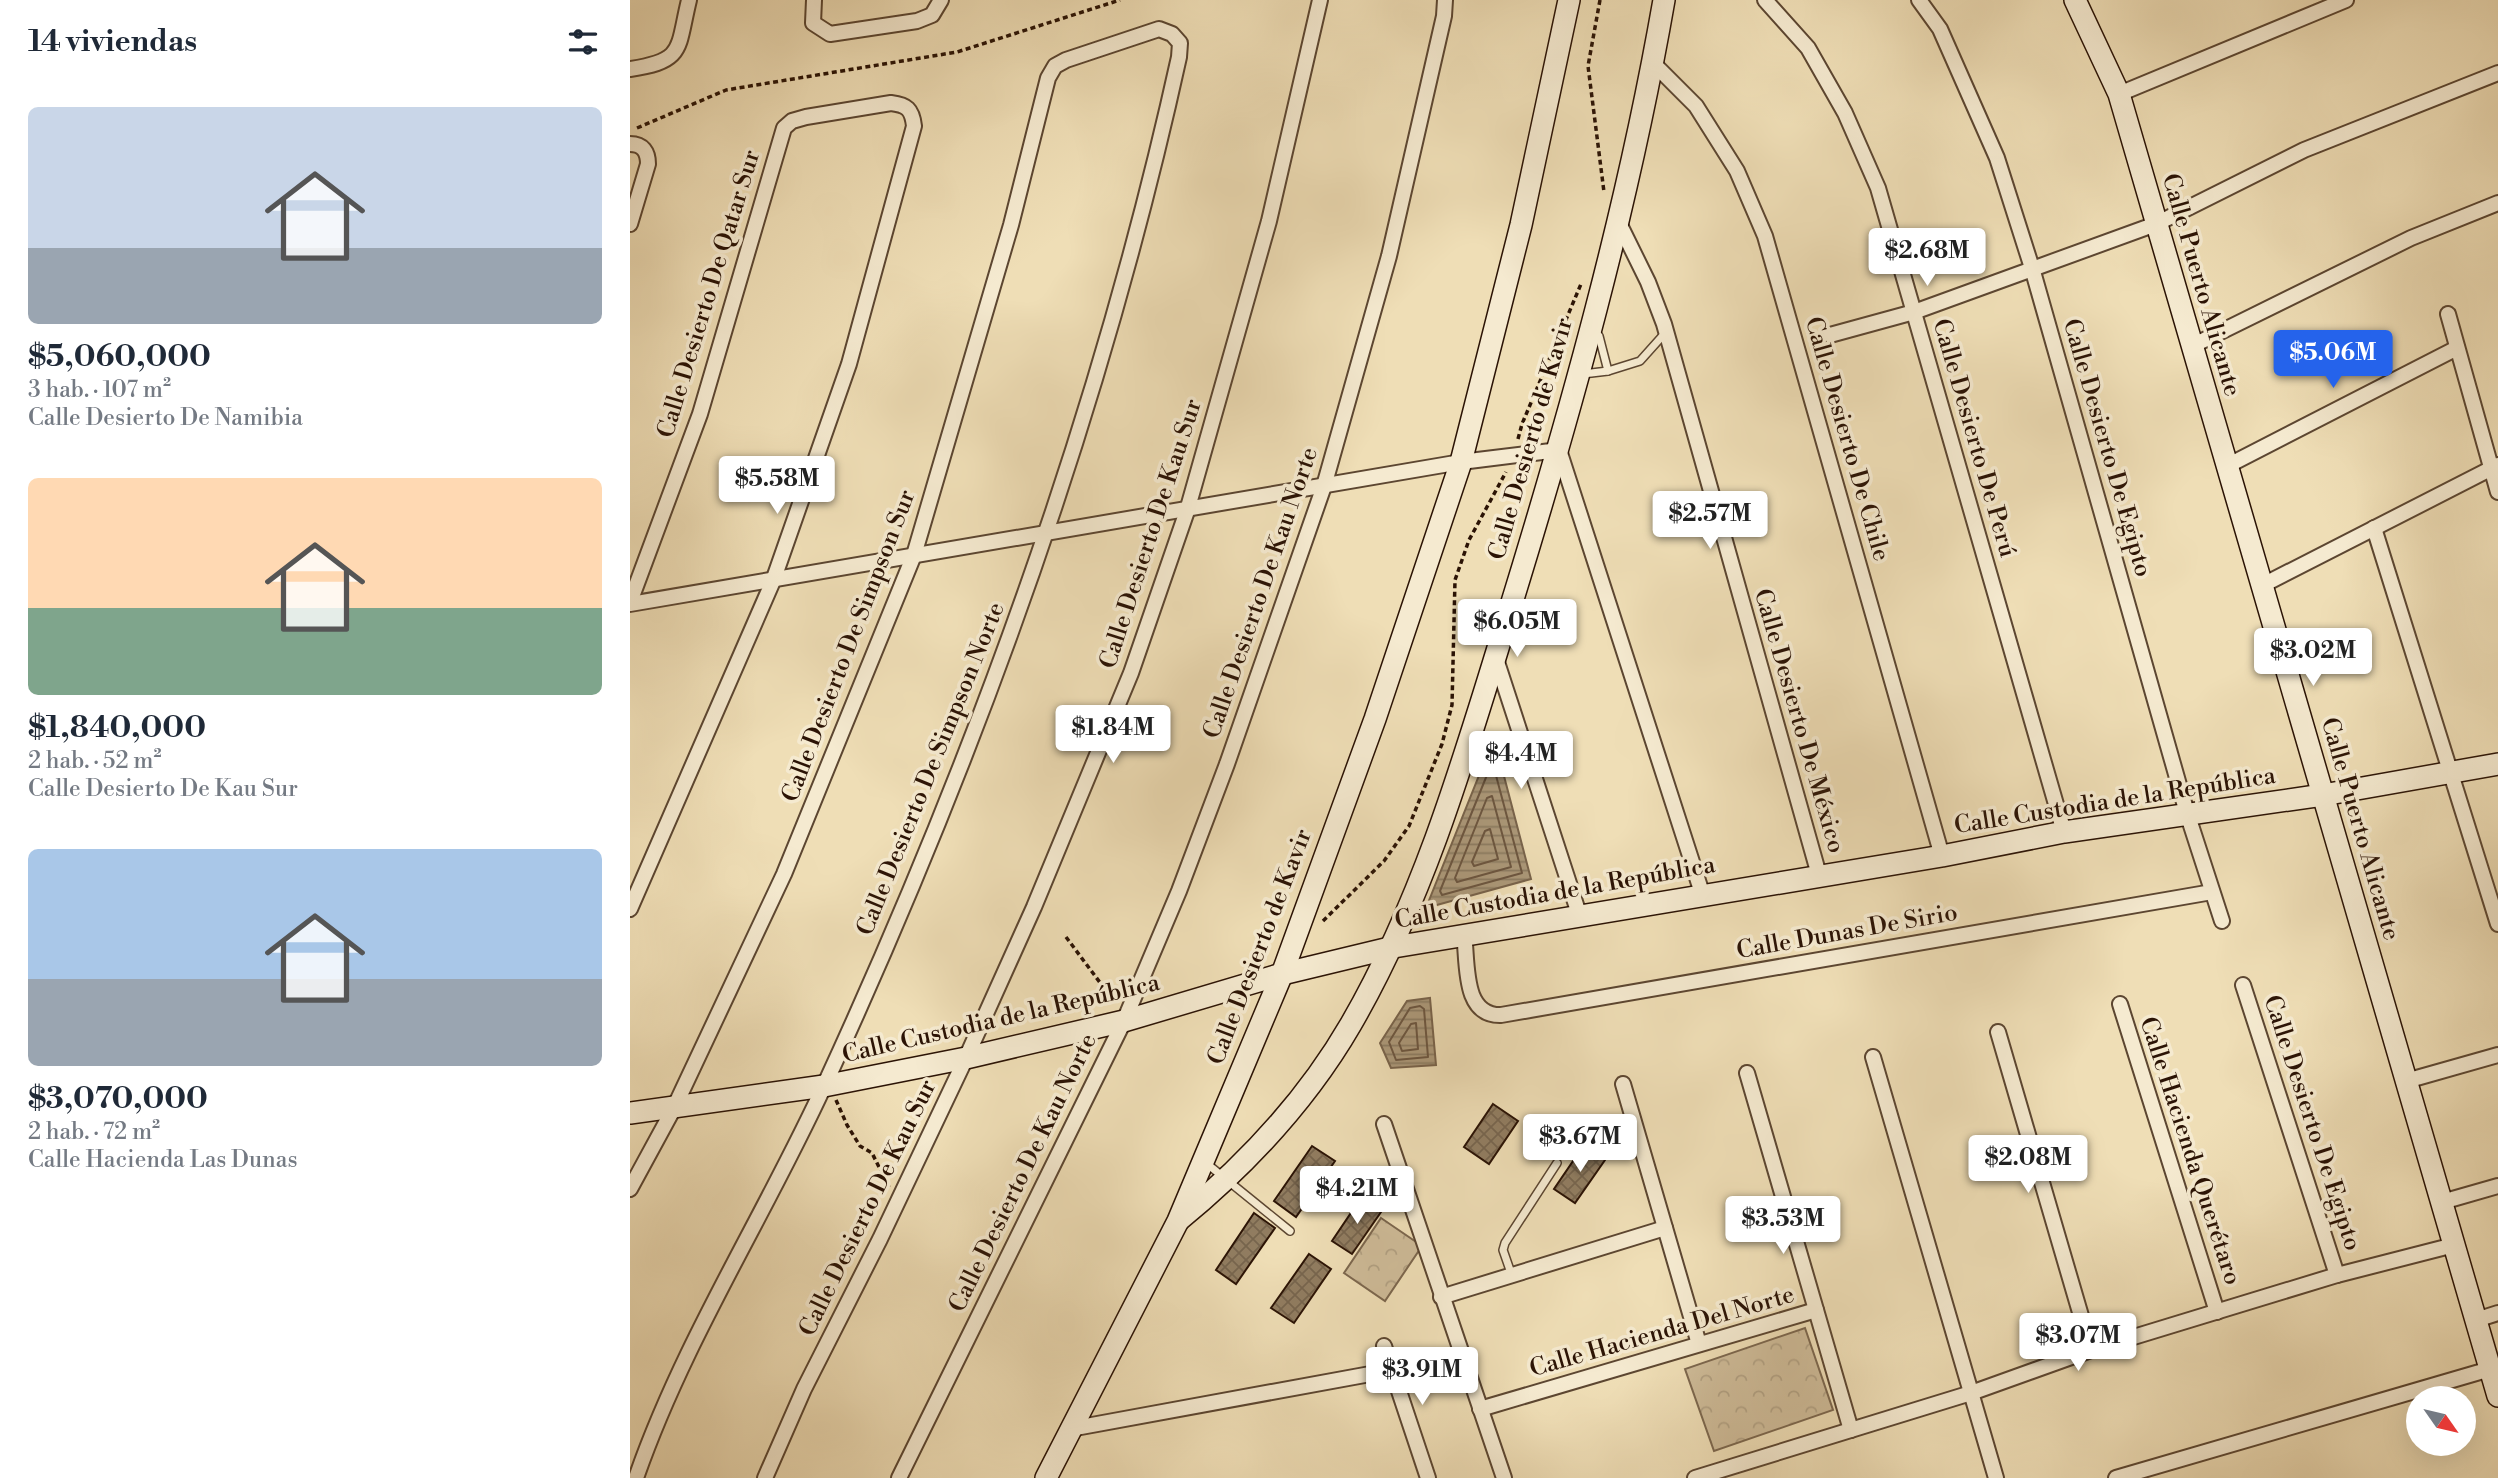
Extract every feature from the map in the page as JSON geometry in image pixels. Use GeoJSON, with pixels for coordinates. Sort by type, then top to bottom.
{"type":"FeatureCollection","features":[{"type":"Feature","properties":{"kind":"street"},"geometry":{"type":"LineString","coordinates":[[630,69],[665,63],[673,55],[689,0]]}},
{"type":"Feature","properties":{"kind":"street"},"geometry":{"type":"LineString","coordinates":[[814,0],[813,23],[831,34],[917,21],[932,15],[940,2]]}},
{"type":"Feature","properties":{"kind":"street","name":"Calle Desierto De Kau Sur"},"geometry":{"type":"LineString","coordinates":[[765,1478],[804,1389],[966,1058],[1034,907],[1117,708],[1186,511],[1269,221],[1320,0]]}},
{"type":"Feature","properties":{"kind":"street","name":"Calle Desierto De Kau Norte"},"geometry":{"type":"LineString","coordinates":[[899,1478],[1127,1012],[1179,891],[1227,764],[1324,485],[1389,256],[1444,16],[1445,0]]}},
{"type":"Feature","properties":{"kind":"street","name":"Calle Desierto de Kavir"},"geometry":{"type":"LineString","coordinates":[[1046,1478],[1178,1221],[1282,974],[1375,719],[1461,462],[1521,225],[1569,0]]}},
{"type":"Feature","properties":{"kind":"street","name":"Calle Desierto de Kavir"},"geometry":{"type":"LineString","coordinates":[[1178,1221],[1228,1180],[1298,1101],[1335,1051],[1394,947],[1440,828],[1559,450],[1618,221],[1664,0]]}},
{"type":"Feature","properties":{"kind":"street","name":"Calle Desierto De Perú"},"geometry":{"type":"LineString","coordinates":[[1765,0],[1808,48],[1845,113],[1878,188],[2064,832]]}},
{"type":"Feature","properties":{"kind":"street","name":"Calle Desierto De Egipto"},"geometry":{"type":"LineString","coordinates":[[1919,0],[1940,29],[1997,158],[2032,268],[2187,813],[2222,921]]}},
{"type":"Feature","properties":{"kind":"street","name":"Calle Puerto Alicante"},"geometry":{"type":"LineString","coordinates":[[2074,0],[2119,94],[2498,1396]]}},
{"type":"Feature","properties":{"kind":"street"},"geometry":{"type":"LineString","coordinates":[[2119,94],[2346,0]]}},
{"type":"Feature","properties":{"kind":"street","name":"Calle Desierto De Simpson Sur"},"geometry":{"type":"LineString","coordinates":[[630,1189],[674,1108],[784,874],[914,555],[1007,238],[1048,78],[1055,66],[1066,60],[1159,29],[1172,34],[1180,43]]}},
{"type":"Feature","properties":{"kind":"street","name":"Calle Desierto De Simpson Norte"},"geometry":{"type":"LineString","coordinates":[[636,1478],[679,1371],[829,1085],[946,804],[1048,534],[1124,285],[1152,181],[1180,43]]}},
{"type":"Feature","properties":{"kind":"street","name":"Calle Desierto De Chile"},"geometry":{"type":"LineString","coordinates":[[1653,63],[1696,106],[1737,171],[1765,236],[1941,856]]}},
{"type":"Feature","properties":{"kind":"street"},"geometry":{"type":"LineString","coordinates":[[1830,335],[1914,312],[2156,224],[2304,150],[2498,73]]}},
{"type":"Feature","properties":{"kind":"street","name":"Calle Desierto De Qatar Sur"},"geometry":{"type":"LineString","coordinates":[[630,603],[708,390],[784,128],[792,121],[891,103],[904,105],[912,113],[914,126],[849,364],[773,581]]}},
{"type":"Feature","properties":{"kind":"street"},"geometry":{"type":"LineString","coordinates":[[630,144],[642,147],[648,154],[648,164],[630,224]]}},
{"type":"Feature","properties":{"kind":"street"},"geometry":{"type":"LineString","coordinates":[[2192,346],[2400,244],[2498,203]]}},
{"type":"Feature","properties":{"kind":"street","name":"Calle Desierto De México"},"geometry":{"type":"LineString","coordinates":[[1618,221],[1648,282],[1666,331],[1819,875]]}},
{"type":"Feature","properties":{"kind":"street"},"geometry":{"type":"LineString","coordinates":[[2448,314],[2494,466],[2498,492]]}},
{"type":"Feature","properties":{"kind":"street"},"geometry":{"type":"LineString","coordinates":[[2227,466],[2457,348]]}},
{"type":"Feature","properties":{"kind":"street"},"geometry":{"type":"LineString","coordinates":[[630,603],[1186,511],[1461,462],[1559,450],[1702,893]]}},
{"type":"Feature","properties":{"kind":"street"},"geometry":{"type":"LineString","coordinates":[[2261,586],[2494,466]]}},
{"type":"Feature","properties":{"kind":"street"},"geometry":{"type":"LineString","coordinates":[[2374,528],[2453,772],[2498,924]]}},
{"type":"Feature","properties":{"kind":"street"},"geometry":{"type":"LineString","coordinates":[[630,909],[773,581]]}},
{"type":"Feature","properties":{"kind":"street"},"geometry":{"type":"LineString","coordinates":[[1495,657],[1579,914]]}},
{"type":"Feature","properties":{"kind":"street","name":"Calle Custodia de la República"},"geometry":{"type":"LineString","coordinates":[[630,1113],[829,1085],[966,1058],[1127,1012],[1394,947],[1702,893],[1941,856],[2064,832],[2323,796],[2498,764]]}},
{"type":"Feature","properties":{"kind":"street","name":"Calle Dunas De Sirio"},"geometry":{"type":"LineString","coordinates":[[1464,934],[1472,1000],[1479,1010],[1489,1015],[2212,892]]}},
{"type":"Feature","properties":{"kind":"street","name":"Calle Desierto De Egipto"},"geometry":{"type":"LineString","coordinates":[[2243,985],[2337,1275]]}},
{"type":"Feature","properties":{"kind":"street","name":"Calle Hacienda Querétaro"},"geometry":{"type":"LineString","coordinates":[[2120,1004],[2217,1312]]}},
{"type":"Feature","properties":{"kind":"street"},"geometry":{"type":"LineString","coordinates":[[1998,1032],[2091,1350]]}},
{"type":"Feature","properties":{"kind":"street"},"geometry":{"type":"LineString","coordinates":[[2406,1081],[2498,1055]]}},
{"type":"Feature","properties":{"kind":"street"},"geometry":{"type":"LineString","coordinates":[[1873,1057],[1996,1478]]}},
{"type":"Feature","properties":{"kind":"street"},"geometry":{"type":"LineString","coordinates":[[1747,1073],[1851,1430]]}},
{"type":"Feature","properties":{"kind":"street"},"geometry":{"type":"LineString","coordinates":[[1623,1084],[1699,1344]]}},
{"type":"Feature","properties":{"kind":"street"},"geometry":{"type":"LineString","coordinates":[[1384,1124],[1504,1478]]}},
{"type":"Feature","properties":{"kind":"street"},"geometry":{"type":"LineString","coordinates":[[2442,1202],[2498,1186]]}},
{"type":"Feature","properties":{"kind":"street"},"geometry":{"type":"LineString","coordinates":[[1441,1297],[1511,1273],[1665,1228]]}},
{"type":"Feature","properties":{"kind":"street"},"geometry":{"type":"LineString","coordinates":[[1695,1478],[1971,1393],[2091,1350],[2337,1275],[2454,1245]]}},
{"type":"Feature","properties":{"kind":"street","name":"Calle Hacienda Del Norte"},"geometry":{"type":"LineString","coordinates":[[1480,1409],[1816,1310]]}},
{"type":"Feature","properties":{"kind":"street"},"geometry":{"type":"LineString","coordinates":[[2476,1320],[2498,1313]]}},
{"type":"Feature","properties":{"kind":"street"},"geometry":{"type":"LineString","coordinates":[[1384,1346],[1428,1478]]}},
{"type":"Feature","properties":{"kind":"street"},"geometry":{"type":"LineString","coordinates":[[2116,1478],[2490,1369]]}},
{"type":"Feature","properties":{"kind":"street"},"geometry":{"type":"LineString","coordinates":[[1070,1429],[1391,1370]]}},
{"type":"Feature","properties":{"kind":"lane"},"geometry":{"type":"LineString","coordinates":[[1590,328],[1599,335],[1608,371]]}},
{"type":"Feature","properties":{"kind":"lane"},"geometry":{"type":"LineString","coordinates":[[1578,375],[1608,371],[1640,361],[1666,331]]}},
{"type":"Feature","properties":{"kind":"lane"},"geometry":{"type":"LineString","coordinates":[[1203,1161],[1290,1231]]}},
{"type":"Feature","properties":{"kind":"lane"},"geometry":{"type":"LineString","coordinates":[[1511,1273],[1503,1250],[1505,1243],[1557,1163]]}},
{"type":"Feature","properties":{"kind":"path"},"geometry":{"type":"LineString","coordinates":[[630,129],[677,113],[726,90],[957,52],[1120,0]]}},
{"type":"Feature","properties":{"kind":"path"},"geometry":{"type":"LineString","coordinates":[[1600,0],[1588,66],[1605,200]]}},
{"type":"Feature","properties":{"kind":"path"},"geometry":{"type":"LineString","coordinates":[[1320,924],[1384,861],[1409,826],[1442,744],[1452,705],[1455,580],[1469,540],[1515,456],[1522,424],[1577,295],[1584,272]]}},
{"type":"Feature","properties":{"kind":"path"},"geometry":{"type":"LineString","coordinates":[[1066,937],[1110,996],[1127,1012]]}},
{"type":"Feature","properties":{"kind":"path"},"geometry":{"type":"LineString","coordinates":[[829,1085],[837,1106],[860,1146],[872,1153],[889,1186],[900,1196]]}},
{"type":"Feature","properties":{"kind":"green space"},"geometry":{"type":"Polygon","coordinates":[[[1381,1218],[1422,1246],[1385,1301],[1344,1273],[1381,1218]]]}},
{"type":"Feature","properties":{"kind":"green space"},"geometry":{"type":"Polygon","coordinates":[[[1805,1328],[1833,1410],[1714,1451],[1685,1369],[1805,1328]]]}},
{"type":"Feature","properties":{"kind":"water"},"geometry":{"type":"Polygon","coordinates":[[[1494,738],[1531,879],[1426,908],[1494,738]]]}},
{"type":"Feature","properties":{"kind":"water"},"geometry":{"type":"Polygon","coordinates":[[[1430,998],[1436,1065],[1391,1068],[1380,1043],[1407,1001],[1430,998]]]}},
{"type":"Feature","properties":{"kind":"building"},"geometry":{"type":"Polygon","coordinates":[[[1493,1104],[1518,1121],[1489,1164],[1464,1147],[1493,1104]]]}},
{"type":"Feature","properties":{"kind":"building"},"geometry":{"type":"Polygon","coordinates":[[[1584,1145],[1605,1160],[1575,1203],[1554,1189],[1584,1145]]]}},
{"type":"Feature","properties":{"kind":"building"},"geometry":{"type":"Polygon","coordinates":[[[1312,1146],[1335,1161],[1296,1217],[1274,1201],[1312,1146]]]}},
{"type":"Feature","properties":{"kind":"building"},"geometry":{"type":"Polygon","coordinates":[[[1361,1198],[1381,1212],[1352,1254],[1332,1241],[1361,1198]]]}},
{"type":"Feature","properties":{"kind":"building"},"geometry":{"type":"Polygon","coordinates":[[[1254,1213],[1275,1228],[1236,1284],[1216,1270],[1254,1213]]]}},
{"type":"Feature","properties":{"kind":"building"},"geometry":{"type":"Polygon","coordinates":[[[1309,1254],[1331,1269],[1294,1323],[1271,1308],[1309,1254]]]}}]}
